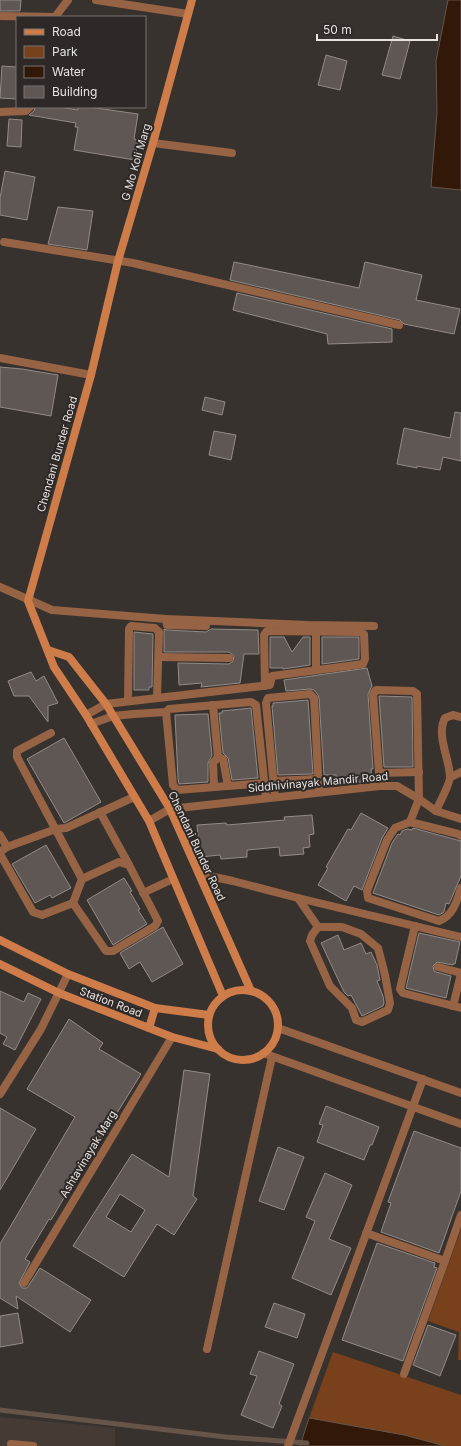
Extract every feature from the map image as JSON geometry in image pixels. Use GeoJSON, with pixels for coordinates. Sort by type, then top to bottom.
{"type":"FeatureCollection","features":[{"type":"Feature","properties":{"kind":"main road","name":"G Mo Koli Marg"},"geometry":{"type":"LineString","coordinates":[[118,261],[153,143],[192,0]]}},
{"type":"Feature","properties":{"kind":"main road","name":"Chendani Bunder Road"},"geometry":{"type":"LineString","coordinates":[[28,601],[91,375],[118,261]]}},
{"type":"Feature","properties":{"kind":"main road"},"geometry":{"type":"LineString","coordinates":[[28,601],[54,667],[86,715],[148,821],[223,996]]}},
{"type":"Feature","properties":{"kind":"main road","name":"Chendani Bunder Road"},"geometry":{"type":"LineString","coordinates":[[48,650],[69,657],[106,704],[170,809],[200,874],[250,991]]}},
{"type":"Feature","properties":{"kind":"main road","name":"Station Road"},"geometry":{"type":"LineString","coordinates":[[0,940],[68,974],[155,1008],[209,1015]]}},
{"type":"Feature","properties":{"kind":"main road","name":"Station Road"},"geometry":{"type":"LineString","coordinates":[[0,964],[59,994],[172,1037],[218,1049]]}},
{"type":"Feature","properties":{"kind":"main road"},"geometry":{"type":"LineString","coordinates":[[236,991],[250,991],[265,998],[275,1012],[278,1028],[274,1042],[263,1053],[252,1059],[240,1060],[228,1057],[218,1049],[211,1039],[208,1027],[209,1015],[214,1004],[223,996],[236,991]]}},
{"type":"Feature","properties":{"kind":"main road"},"geometry":{"type":"LineString","coordinates":[[149,1028],[155,1008]]}},
{"type":"Feature","properties":{"kind":"street"},"geometry":{"type":"LineString","coordinates":[[57,16],[68,0]]}},
{"type":"Feature","properties":{"kind":"street"},"geometry":{"type":"LineString","coordinates":[[96,0],[188,14]]}},
{"type":"Feature","properties":{"kind":"street"},"geometry":{"type":"LineString","coordinates":[[0,16],[16,16]]}},
{"type":"Feature","properties":{"kind":"street"},"geometry":{"type":"LineString","coordinates":[[0,112],[26,111],[29,108]]}},
{"type":"Feature","properties":{"kind":"street"},"geometry":{"type":"LineString","coordinates":[[153,143],[232,153]]}},
{"type":"Feature","properties":{"kind":"street"},"geometry":{"type":"LineString","coordinates":[[4,242],[133,263],[399,326]]}},
{"type":"Feature","properties":{"kind":"street"},"geometry":{"type":"LineString","coordinates":[[0,358],[91,375]]}},
{"type":"Feature","properties":{"kind":"street"},"geometry":{"type":"LineString","coordinates":[[0,587],[28,601],[52,610],[166,619],[316,628],[374,626]]}},
{"type":"Feature","properties":{"kind":"street"},"geometry":{"type":"LineString","coordinates":[[166,619],[167,625],[248,627]]}},
{"type":"Feature","properties":{"kind":"street"},"geometry":{"type":"LineString","coordinates":[[128,701],[129,629],[131,626],[155,628],[159,632],[157,697]]}},
{"type":"Feature","properties":{"kind":"street"},"geometry":{"type":"LineString","coordinates":[[316,628],[316,670]]}},
{"type":"Feature","properties":{"kind":"street"},"geometry":{"type":"LineString","coordinates":[[265,686],[264,635],[267,631],[316,628]]}},
{"type":"Feature","properties":{"kind":"street"},"geometry":{"type":"LineString","coordinates":[[86,715],[106,704],[157,697],[265,686],[270,685],[272,676],[363,664],[365,659],[364,634],[339,628]]}},
{"type":"Feature","properties":{"kind":"street"},"geometry":{"type":"LineString","coordinates":[[159,657],[229,658]]}},
{"type":"Feature","properties":{"kind":"street"},"geometry":{"type":"LineString","coordinates":[[380,786],[373,694],[376,690],[414,691],[417,694],[419,799],[410,822]]}},
{"type":"Feature","properties":{"kind":"street"},"geometry":{"type":"LineString","coordinates":[[275,797],[266,703],[268,698],[310,694],[314,698],[319,792]]}},
{"type":"Feature","properties":{"kind":"street"},"geometry":{"type":"LineString","coordinates":[[91,724],[113,716],[166,712],[169,709],[251,702],[256,705],[266,798]]}},
{"type":"Feature","properties":{"kind":"street"},"geometry":{"type":"LineString","coordinates":[[213,705],[218,757]]}},
{"type":"Feature","properties":{"kind":"street"},"geometry":{"type":"LineString","coordinates":[[166,712],[173,785],[177,790],[264,783]]}},
{"type":"Feature","properties":{"kind":"street"},"geometry":{"type":"LineString","coordinates":[[436,811],[450,777],[441,725],[445,718],[453,715],[461,717]]}},
{"type":"Feature","properties":{"kind":"street"},"geometry":{"type":"LineString","coordinates":[[51,733],[17,751],[17,757],[82,879]]}},
{"type":"Feature","properties":{"kind":"street"},"geometry":{"type":"LineString","coordinates":[[218,757],[223,759],[228,786]]}},
{"type":"Feature","properties":{"kind":"street"},"geometry":{"type":"LineString","coordinates":[[214,787],[212,763],[218,757]]}},
{"type":"Feature","properties":{"kind":"street"},"geometry":{"type":"LineString","coordinates":[[379,774],[419,772]]}},
{"type":"Feature","properties":{"kind":"street"},"geometry":{"type":"LineString","coordinates":[[450,777],[461,772]]}},
{"type":"Feature","properties":{"kind":"street"},"geometry":{"type":"LineString","coordinates":[[273,781],[318,778]]}},
{"type":"Feature","properties":{"kind":"street","name":"Siddhivinayak Mandir Road"},"geometry":{"type":"LineString","coordinates":[[170,809],[319,792],[380,786],[397,786],[436,811],[461,819]]}},
{"type":"Feature","properties":{"kind":"street"},"geometry":{"type":"LineString","coordinates":[[2,851],[56,829],[66,828],[134,797]]}},
{"type":"Feature","properties":{"kind":"street"},"geometry":{"type":"LineString","coordinates":[[148,821],[170,809]]}},
{"type":"Feature","properties":{"kind":"street"},"geometry":{"type":"LineString","coordinates":[[73,903],[106,951],[113,951],[155,926],[158,921],[100,812]]}},
{"type":"Feature","properties":{"kind":"street"},"geometry":{"type":"LineString","coordinates":[[461,836],[410,822],[395,828],[387,840],[367,891],[368,898],[439,921],[445,919],[453,909],[461,888]]}},
{"type":"Feature","properties":{"kind":"street"},"geometry":{"type":"LineString","coordinates":[[0,835],[2,851],[33,912],[42,915],[73,903],[82,879],[119,862],[129,865]]}},
{"type":"Feature","properties":{"kind":"street"},"geometry":{"type":"LineString","coordinates":[[200,874],[461,937]]}},
{"type":"Feature","properties":{"kind":"street"},"geometry":{"type":"LineString","coordinates":[[143,893],[173,880]]}},
{"type":"Feature","properties":{"kind":"street"},"geometry":{"type":"LineString","coordinates":[[298,898],[318,928]]}},
{"type":"Feature","properties":{"kind":"street"},"geometry":{"type":"LineString","coordinates":[[415,926],[400,989],[403,994],[457,1007],[461,973],[438,967]]}},
{"type":"Feature","properties":{"kind":"street"},"geometry":{"type":"LineString","coordinates":[[342,927],[361,934],[378,948],[390,1003],[388,1010],[362,1022],[356,1020],[352,1008],[330,986],[310,941],[312,935],[318,928],[342,927]]}},
{"type":"Feature","properties":{"kind":"street"},"geometry":{"type":"LineString","coordinates":[[0,1094],[41,1029],[68,974]]}},
{"type":"Feature","properties":{"kind":"street"},"geometry":{"type":"LineString","coordinates":[[278,1028],[461,1093]]}},
{"type":"Feature","properties":{"kind":"street","name":"Ashtavinayak Marg"},"geometry":{"type":"LineString","coordinates":[[24,1283],[172,1037]]}},
{"type":"Feature","properties":{"kind":"street"},"geometry":{"type":"LineString","coordinates":[[263,1053],[461,1124]]}},
{"type":"Feature","properties":{"kind":"street"},"geometry":{"type":"LineString","coordinates":[[207,1349],[272,1057]]}},
{"type":"Feature","properties":{"kind":"street"},"geometry":{"type":"LineString","coordinates":[[288,1446],[423,1079]]}},
{"type":"Feature","properties":{"kind":"street"},"geometry":{"type":"LineString","coordinates":[[404,1374],[461,1215]]}},
{"type":"Feature","properties":{"kind":"street"},"geometry":{"type":"LineString","coordinates":[[366,1233],[445,1261]]}},
{"type":"Feature","properties":{"kind":"street"},"geometry":{"type":"LineString","coordinates":[[10,1444],[33,1446]]}},
{"type":"Feature","properties":{"kind":"shaded area"},"geometry":{"type":"Polygon","coordinates":[[[0,1417],[115,1428],[115,1446],[0,1446],[0,1417]]]}},
{"type":"Feature","properties":{"kind":"green space"},"geometry":{"type":"Polygon","coordinates":[[[461,1229],[461,1360],[458,1360],[459,1332],[428,1321],[461,1229]]]}},
{"type":"Feature","properties":{"kind":"green space"},"geometry":{"type":"Polygon","coordinates":[[[333,1352],[461,1395],[461,1446],[445,1446],[404,1435],[309,1418],[333,1352]]]}},
{"type":"Feature","properties":{"kind":"water"},"geometry":{"type":"Polygon","coordinates":[[[448,0],[461,0],[461,190],[431,187],[437,112],[436,61],[448,0]]]}},
{"type":"Feature","properties":{"kind":"water"},"geometry":{"type":"Polygon","coordinates":[[[309,1418],[404,1435],[445,1446],[300,1446],[309,1418]]]}},
{"type":"Feature","properties":{"kind":"building"},"geometry":{"type":"Polygon","coordinates":[[[0,0],[21,0],[20,11],[0,11],[0,0]]]}},
{"type":"Feature","properties":{"kind":"building"},"geometry":{"type":"Polygon","coordinates":[[[393,36],[410,41],[400,79],[382,75],[393,36]]]}},
{"type":"Feature","properties":{"kind":"building"},"geometry":{"type":"Polygon","coordinates":[[[326,55],[347,61],[340,90],[318,85],[326,55]]]}},
{"type":"Feature","properties":{"kind":"building"},"geometry":{"type":"Polygon","coordinates":[[[2,66],[16,67],[16,99],[0,98],[2,66]]]}},
{"type":"Feature","properties":{"kind":"building"},"geometry":{"type":"Polygon","coordinates":[[[35,108],[65,108],[78,110],[78,108],[96,108],[138,114],[134,139],[138,140],[135,160],[74,150],[78,127],[75,127],[76,123],[29,115],[34,111],[35,108]]]}},
{"type":"Feature","properties":{"kind":"building"},"geometry":{"type":"Polygon","coordinates":[[[9,119],[22,120],[21,147],[7,146],[9,119]]]}},
{"type":"Feature","properties":{"kind":"building"},"geometry":{"type":"Polygon","coordinates":[[[5,171],[35,177],[27,220],[0,215],[0,198],[5,171]]]}},
{"type":"Feature","properties":{"kind":"building"},"geometry":{"type":"Polygon","coordinates":[[[58,207],[93,211],[87,250],[48,244],[58,207]]]}},
{"type":"Feature","properties":{"kind":"building"},"geometry":{"type":"Polygon","coordinates":[[[234,262],[359,288],[365,262],[422,275],[416,300],[460,309],[454,334],[404,324],[400,320],[230,280],[234,262]]]}},
{"type":"Feature","properties":{"kind":"building"},"geometry":{"type":"Polygon","coordinates":[[[237,293],[392,329],[392,342],[328,344],[327,334],[233,310],[237,293]]]}},
{"type":"Feature","properties":{"kind":"building"},"geometry":{"type":"Polygon","coordinates":[[[0,367],[58,375],[51,416],[0,407],[0,367]]]}},
{"type":"Feature","properties":{"kind":"building"},"geometry":{"type":"Polygon","coordinates":[[[205,397],[225,402],[222,415],[202,410],[205,397]]]}},
{"type":"Feature","properties":{"kind":"building"},"geometry":{"type":"Polygon","coordinates":[[[455,412],[461,413],[461,461],[443,457],[440,470],[397,464],[404,428],[450,438],[455,412]]]}},
{"type":"Feature","properties":{"kind":"building"},"geometry":{"type":"Polygon","coordinates":[[[214,431],[236,435],[231,460],[209,455],[214,431]]]}},
{"type":"Feature","properties":{"kind":"building"},"geometry":{"type":"Polygon","coordinates":[[[164,629],[206,632],[211,629],[258,630],[259,654],[244,654],[240,683],[201,687],[202,683],[179,685],[178,663],[229,664],[233,661],[234,656],[229,652],[164,652],[164,629]]]}},
{"type":"Feature","properties":{"kind":"building"},"geometry":{"type":"Polygon","coordinates":[[[134,632],[153,634],[152,687],[149,687],[149,690],[134,690],[134,632]]]}},
{"type":"Feature","properties":{"kind":"building"},"geometry":{"type":"Polygon","coordinates":[[[270,637],[284,637],[292,652],[303,637],[310,637],[310,665],[283,669],[270,668],[270,637]]]}},
{"type":"Feature","properties":{"kind":"building"},"geometry":{"type":"Polygon","coordinates":[[[322,637],[359,637],[359,659],[322,664],[322,637]]]}},
{"type":"Feature","properties":{"kind":"building"},"geometry":{"type":"Polygon","coordinates":[[[367,668],[372,686],[368,694],[373,769],[371,769],[372,781],[336,784],[336,775],[324,775],[318,695],[314,690],[310,689],[286,691],[284,680],[367,668]]]}},
{"type":"Feature","properties":{"kind":"building"},"geometry":{"type":"Polygon","coordinates":[[[31,672],[36,681],[44,676],[58,703],[48,706],[48,722],[29,696],[14,696],[8,681],[31,672]]]}},
{"type":"Feature","properties":{"kind":"building"},"geometry":{"type":"Polygon","coordinates":[[[379,696],[412,697],[413,767],[384,767],[379,696]]]}},
{"type":"Feature","properties":{"kind":"building"},"geometry":{"type":"Polygon","coordinates":[[[308,700],[313,774],[278,775],[272,706],[273,703],[308,700]]]}},
{"type":"Feature","properties":{"kind":"building"},"geometry":{"type":"Polygon","coordinates":[[[251,708],[258,778],[232,780],[228,758],[223,753],[219,713],[222,713],[222,711],[251,708]]]}},
{"type":"Feature","properties":{"kind":"building"},"geometry":{"type":"Polygon","coordinates":[[[208,714],[212,755],[208,763],[208,782],[179,784],[175,715],[208,714]]]}},
{"type":"Feature","properties":{"kind":"building"},"geometry":{"type":"Polygon","coordinates":[[[64,738],[101,802],[64,823],[27,759],[64,738]]]}},
{"type":"Feature","properties":{"kind":"building"},"geometry":{"type":"Polygon","coordinates":[[[361,813],[388,828],[382,838],[362,890],[354,886],[346,901],[318,885],[328,868],[326,867],[348,829],[351,830],[361,813]]]}},
{"type":"Feature","properties":{"kind":"building"},"geometry":{"type":"Polygon","coordinates":[[[312,815],[314,834],[309,835],[310,847],[303,848],[304,854],[280,856],[279,847],[247,850],[247,857],[221,859],[220,855],[200,857],[197,825],[226,823],[227,825],[285,820],[284,817],[312,815]]]}},
{"type":"Feature","properties":{"kind":"building"},"geometry":{"type":"Polygon","coordinates":[[[413,828],[461,841],[461,876],[449,904],[446,903],[444,912],[439,915],[373,893],[392,843],[402,831],[407,829],[412,830],[413,828]]]}},
{"type":"Feature","properties":{"kind":"building"},"geometry":{"type":"Polygon","coordinates":[[[46,845],[71,888],[52,898],[50,895],[35,903],[12,864],[46,845]]]}},
{"type":"Feature","properties":{"kind":"building"},"geometry":{"type":"Polygon","coordinates":[[[124,878],[140,909],[138,910],[147,924],[113,945],[87,900],[124,878]]]}},
{"type":"Feature","properties":{"kind":"building"},"geometry":{"type":"Polygon","coordinates":[[[163,927],[183,964],[152,982],[140,962],[129,969],[120,953],[163,927]]]}},
{"type":"Feature","properties":{"kind":"building"},"geometry":{"type":"Polygon","coordinates":[[[419,933],[460,942],[455,964],[453,965],[437,962],[433,966],[434,971],[451,976],[446,998],[406,988],[419,933]]]}},
{"type":"Feature","properties":{"kind":"building"},"geometry":{"type":"Polygon","coordinates":[[[338,935],[344,950],[361,943],[366,954],[371,952],[377,965],[380,980],[377,981],[384,1003],[383,1006],[362,1016],[351,995],[348,996],[344,992],[321,943],[338,935]]]}},
{"type":"Feature","properties":{"kind":"building"},"geometry":{"type":"Polygon","coordinates":[[[0,991],[24,1002],[28,993],[41,999],[15,1050],[3,1044],[7,1037],[0,1033],[0,991]]]}},
{"type":"Feature","properties":{"kind":"building"},"geometry":{"type":"Polygon","coordinates":[[[69,1019],[103,1043],[99,1049],[141,1074],[101,1139],[99,1138],[51,1220],[49,1219],[25,1259],[30,1262],[19,1283],[22,1288],[27,1288],[40,1268],[91,1300],[70,1332],[16,1296],[18,1309],[0,1298],[0,1244],[75,1117],[27,1089],[69,1019]]]}},
{"type":"Feature","properties":{"kind":"building"},"geometry":{"type":"Polygon","coordinates":[[[184,1070],[210,1074],[193,1196],[197,1199],[174,1235],[157,1224],[124,1277],[73,1246],[132,1154],[169,1177],[184,1070]],[[120,1194],[106,1217],[131,1232],[145,1210],[120,1194]]]}},
{"type":"Feature","properties":{"kind":"building"},"geometry":{"type":"Polygon","coordinates":[[[326,1106],[379,1127],[364,1160],[317,1142],[323,1125],[319,1124],[326,1106]]]}},
{"type":"Feature","properties":{"kind":"building"},"geometry":{"type":"Polygon","coordinates":[[[0,1108],[36,1129],[0,1190],[0,1108]]]}},
{"type":"Feature","properties":{"kind":"building"},"geometry":{"type":"Polygon","coordinates":[[[414,1131],[461,1148],[461,1191],[439,1253],[381,1232],[391,1203],[388,1202],[414,1131]]]}},
{"type":"Feature","properties":{"kind":"building"},"geometry":{"type":"Polygon","coordinates":[[[278,1147],[304,1157],[284,1210],[259,1201],[278,1147]]]}},
{"type":"Feature","properties":{"kind":"building"},"geometry":{"type":"Polygon","coordinates":[[[325,1173],[352,1185],[329,1239],[351,1248],[331,1295],[292,1278],[315,1221],[306,1217],[325,1173]]]}},
{"type":"Feature","properties":{"kind":"building"},"geometry":{"type":"Polygon","coordinates":[[[377,1243],[435,1263],[434,1267],[437,1268],[403,1361],[342,1340],[377,1243]]]}},
{"type":"Feature","properties":{"kind":"building"},"geometry":{"type":"Polygon","coordinates":[[[274,1303],[305,1314],[297,1338],[265,1327],[274,1303]]]}},
{"type":"Feature","properties":{"kind":"building"},"geometry":{"type":"Polygon","coordinates":[[[18,1313],[23,1343],[0,1347],[0,1316],[18,1313]]]}},
{"type":"Feature","properties":{"kind":"building"},"geometry":{"type":"Polygon","coordinates":[[[428,1325],[456,1335],[440,1376],[413,1365],[428,1325]]]}},
{"type":"Feature","properties":{"kind":"building"},"geometry":{"type":"Polygon","coordinates":[[[259,1351],[294,1364],[279,1404],[282,1406],[273,1428],[241,1415],[257,1376],[250,1374],[259,1351]]]}},
{"type":"Feature","properties":{"kind":"waterway"},"geometry":{"type":"LineString","coordinates":[[0,1410],[226,1437],[307,1443]]}}]}
